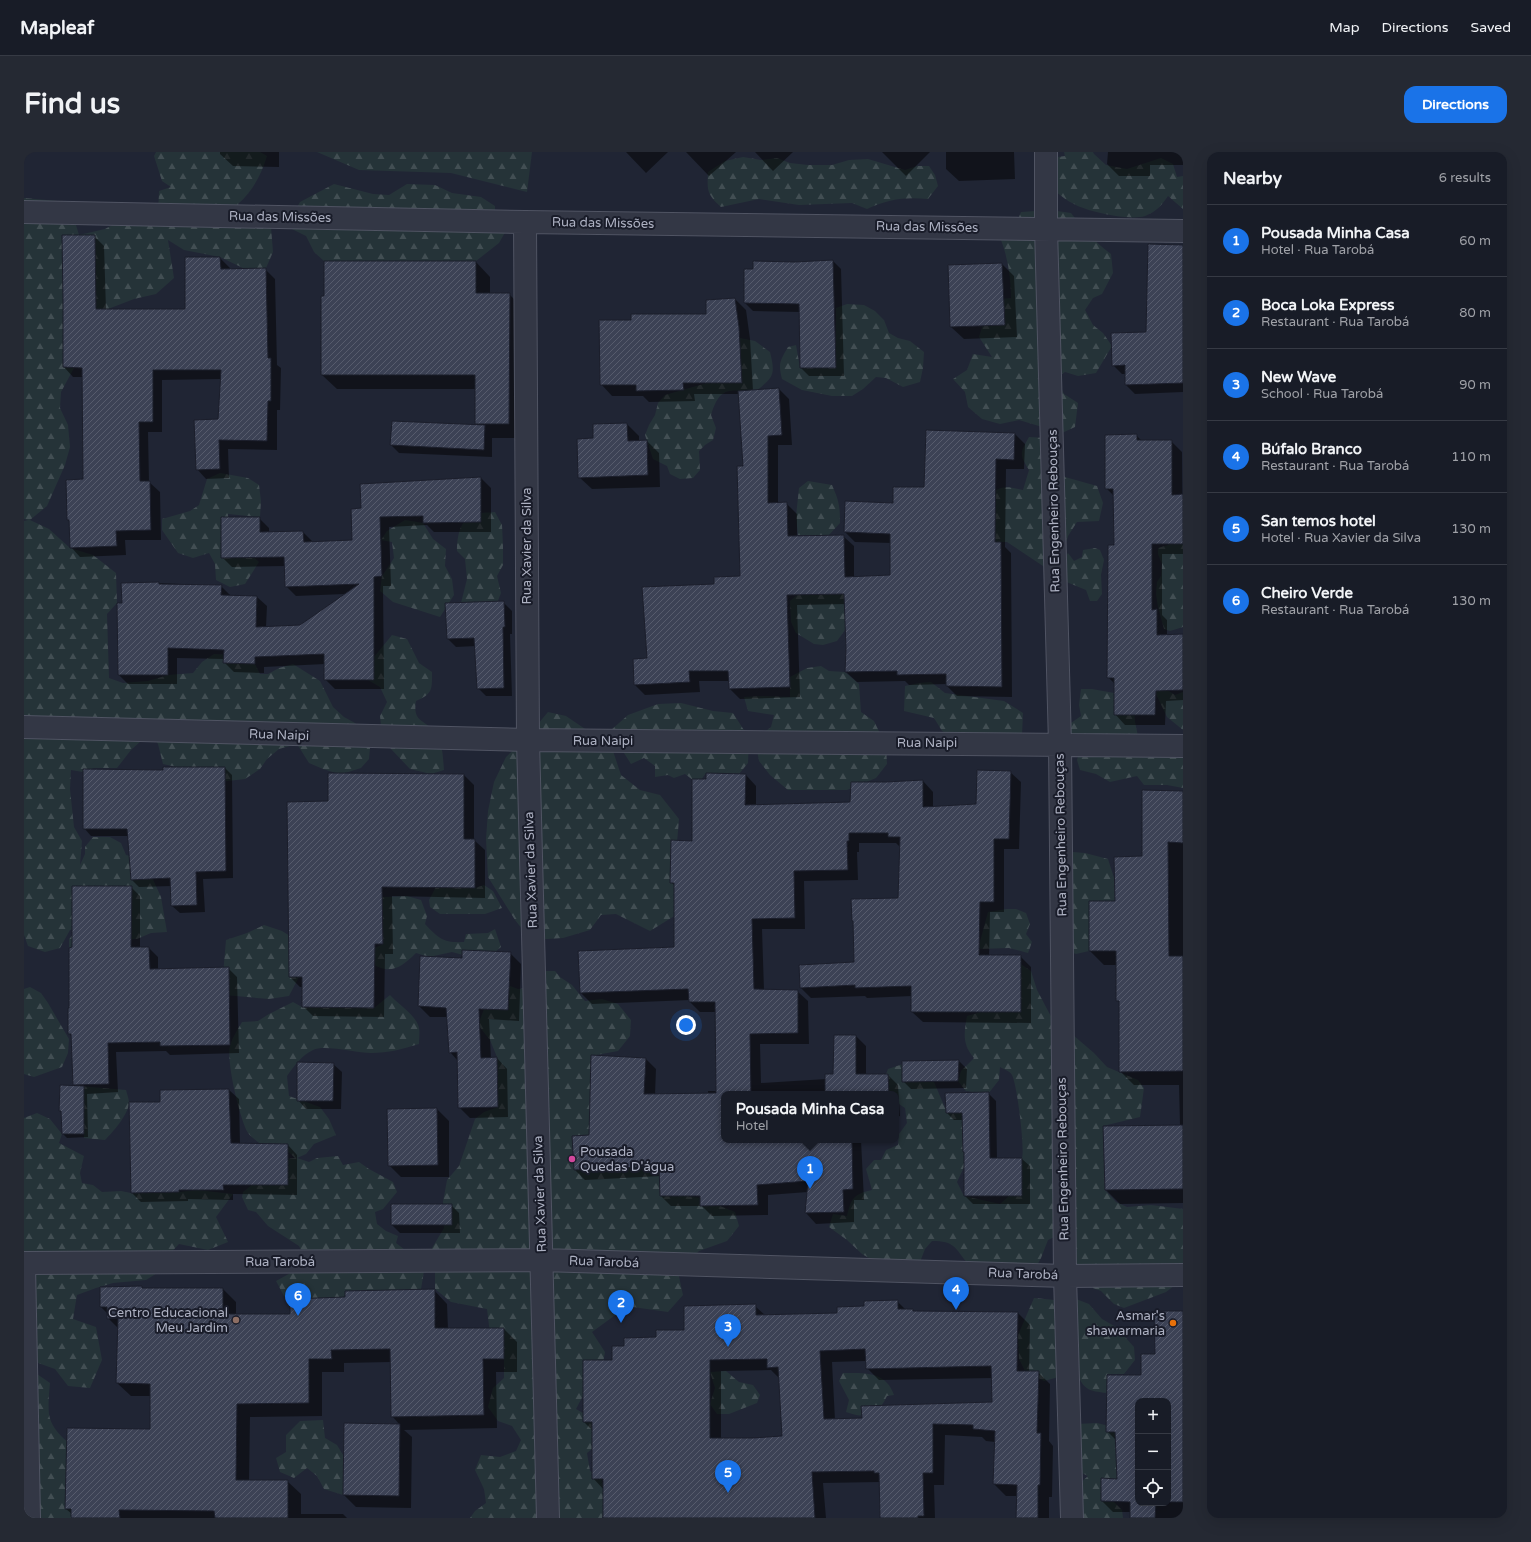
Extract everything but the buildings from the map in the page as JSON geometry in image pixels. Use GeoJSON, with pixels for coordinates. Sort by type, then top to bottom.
{"type":"FeatureCollection","features":[{"type":"Feature","properties":{"kind":"street","name":"Rua Engenheiro Rebouças"},"geometry":{"type":"LineString","coordinates":[[1046,152],[1046,228],[1060,744],[1064,1276],[1072,1518]]}},
{"type":"Feature","properties":{"kind":"street","name":"Rua das Missões"},"geometry":{"type":"LineString","coordinates":[[24,212],[525,222],[1183,231]]}},
{"type":"Feature","properties":{"kind":"street","name":"Rua Xavier da Silva"},"geometry":{"type":"LineString","coordinates":[[525,222],[528,740],[548,1518]]}},
{"type":"Feature","properties":{"kind":"street","name":"Rua Naipi"},"geometry":{"type":"LineString","coordinates":[[24,727],[528,740],[1183,746]]}},
{"type":"Feature","properties":{"kind":"street","name":"Rua Tarobá"},"geometry":{"type":"LineString","coordinates":[[24,1264],[542,1260],[1064,1276],[1183,1275]]}},
{"type":"Feature","properties":{"kind":"street"},"geometry":{"type":"LineString","coordinates":[[24,1264],[29,1518]]}},
{"type":"Feature","properties":{"kind":"green space"},"geometry":{"type":"Polygon","coordinates":[[[156,152],[260,152],[267,156],[256,182],[248,194],[238,204],[243,213],[271,227],[273,252],[266,268],[245,269],[220,257],[184,250],[168,240],[174,278],[156,294],[134,299],[108,309],[108,329],[63,328],[63,367],[74,368],[61,392],[60,408],[68,425],[70,447],[65,465],[47,506],[30,520],[49,529],[70,548],[93,555],[116,573],[117,603],[107,614],[109,678],[123,683],[148,681],[168,675],[193,673],[202,662],[214,654],[239,655],[255,664],[260,674],[268,674],[279,668],[293,664],[320,681],[333,707],[344,717],[355,723],[367,735],[370,748],[369,759],[361,768],[345,773],[336,773],[309,763],[297,744],[279,749],[267,759],[260,769],[245,779],[219,782],[181,768],[163,764],[158,744],[151,732],[131,750],[117,768],[94,768],[83,772],[71,770],[70,789],[74,827],[82,841],[80,865],[85,854],[85,847],[93,837],[110,837],[121,843],[126,855],[135,857],[150,873],[161,897],[167,932],[151,933],[137,939],[82,942],[69,948],[69,939],[79,928],[70,930],[60,948],[45,952],[28,946],[24,935],[24,521],[28,520],[24,519],[24,198],[58,201],[72,212],[79,235],[105,229],[131,215],[158,215],[159,191],[171,187],[162,181],[154,156],[156,152]],[[72,886],[75,896],[131,886],[72,886]]]}},
{"type":"Feature","properties":{"kind":"green space"},"geometry":{"type":"Polygon","coordinates":[[[317,152],[532,152],[527,192],[451,173],[359,170],[317,152]]]}},
{"type":"Feature","properties":{"kind":"green space"},"geometry":{"type":"Polygon","coordinates":[[[1064,152],[1093,152],[1106,165],[1127,169],[1161,158],[1173,164],[1177,177],[1183,176],[1183,209],[1168,196],[1156,210],[1145,216],[1138,217],[1120,217],[1099,213],[1071,203],[1056,192],[1050,158],[1065,156],[1064,152]]]}},
{"type":"Feature","properties":{"kind":"green space"},"geometry":{"type":"Polygon","coordinates":[[[743,157],[761,160],[777,158],[790,163],[808,165],[832,165],[849,160],[868,159],[905,170],[917,166],[929,166],[935,175],[938,186],[928,199],[911,198],[897,200],[882,203],[867,209],[852,203],[799,205],[759,199],[721,207],[710,195],[708,188],[708,172],[725,161],[743,157]]]}},
{"type":"Feature","properties":{"kind":"green space"},"geometry":{"type":"Polygon","coordinates":[[[334,184],[373,194],[389,195],[407,184],[435,185],[452,193],[481,197],[495,206],[495,224],[507,229],[499,243],[476,261],[324,261],[314,252],[306,236],[286,226],[300,202],[334,184]]]}},
{"type":"Feature","properties":{"kind":"green space"},"geometry":{"type":"Polygon","coordinates":[[[1050,210],[1071,213],[1089,235],[1111,254],[1113,273],[1102,294],[1093,298],[1085,310],[1093,325],[1103,333],[1112,346],[1096,373],[1078,376],[1065,372],[1056,378],[1064,394],[1078,403],[1075,427],[1062,433],[1019,420],[1000,424],[982,419],[968,407],[965,392],[953,379],[967,370],[973,354],[992,357],[979,337],[983,324],[1001,299],[1011,298],[1009,269],[1001,240],[1011,236],[1021,212],[1050,210]]]}},
{"type":"Feature","properties":{"kind":"green space"},"geometry":{"type":"Polygon","coordinates":[[[847,304],[864,305],[875,311],[884,320],[889,333],[898,338],[910,341],[924,352],[920,382],[903,387],[886,378],[876,377],[863,389],[852,396],[832,396],[802,390],[782,379],[780,366],[782,359],[788,347],[796,345],[800,368],[836,368],[836,308],[847,304]]]}},
{"type":"Feature","properties":{"kind":"green space"},"geometry":{"type":"Polygon","coordinates":[[[740,338],[755,341],[770,352],[773,366],[772,375],[766,383],[755,392],[732,391],[722,394],[714,406],[711,415],[716,428],[713,440],[699,451],[700,470],[693,478],[680,479],[670,474],[667,466],[653,459],[645,435],[655,415],[658,403],[665,395],[707,383],[716,372],[725,347],[740,338]]]}},
{"type":"Feature","properties":{"kind":"green space"},"geometry":{"type":"Polygon","coordinates":[[[1029,437],[1047,438],[1055,469],[1065,477],[1097,486],[1103,503],[1099,521],[1077,522],[1068,536],[1062,556],[1043,566],[1007,542],[993,542],[995,531],[992,514],[986,498],[996,491],[1007,487],[1023,490],[1029,470],[1022,457],[1022,450],[1029,437]]]}},
{"type":"Feature","properties":{"kind":"green space"},"geometry":{"type":"Polygon","coordinates":[[[220,473],[248,478],[259,485],[261,501],[260,517],[228,514],[229,535],[259,562],[245,584],[230,587],[216,580],[215,564],[209,553],[193,558],[178,553],[162,530],[162,519],[190,511],[199,505],[207,479],[220,473]]]}},
{"type":"Feature","properties":{"kind":"green space"},"geometry":{"type":"Polygon","coordinates":[[[808,481],[832,485],[839,504],[840,523],[829,535],[798,535],[796,516],[799,488],[808,481]]]}},
{"type":"Feature","properties":{"kind":"green space"},"geometry":{"type":"Polygon","coordinates":[[[495,512],[502,525],[503,565],[497,576],[501,593],[495,608],[461,603],[467,579],[465,559],[457,551],[460,530],[468,517],[475,514],[495,512]]]}},
{"type":"Feature","properties":{"kind":"green space"},"geometry":{"type":"Polygon","coordinates":[[[405,520],[423,523],[433,539],[446,549],[445,566],[452,579],[454,595],[440,617],[393,602],[380,591],[382,576],[394,558],[392,542],[381,540],[387,531],[405,520]]]}},
{"type":"Feature","properties":{"kind":"green space"},"geometry":{"type":"Polygon","coordinates":[[[1171,544],[1183,544],[1183,627],[1170,631],[1164,629],[1156,594],[1157,582],[1161,576],[1162,564],[1158,554],[1158,548],[1171,544]]]}},
{"type":"Feature","properties":{"kind":"green space"},"geometry":{"type":"Polygon","coordinates":[[[1095,548],[1100,550],[1104,560],[1101,575],[1102,594],[1097,601],[1090,601],[1086,590],[1064,581],[1063,560],[1068,553],[1074,561],[1082,557],[1083,550],[1095,548]]]}},
{"type":"Feature","properties":{"kind":"green space"},"geometry":{"type":"Polygon","coordinates":[[[805,588],[849,589],[853,609],[845,630],[837,641],[823,645],[814,644],[796,633],[791,622],[790,601],[805,588]]]}},
{"type":"Feature","properties":{"kind":"green space"},"geometry":{"type":"Polygon","coordinates":[[[392,635],[407,639],[419,663],[432,672],[432,683],[429,693],[416,701],[415,709],[418,718],[433,730],[439,740],[444,770],[431,774],[410,769],[391,749],[382,735],[380,716],[387,702],[380,687],[368,680],[374,657],[392,635]]]}},
{"type":"Feature","properties":{"kind":"green space"},"geometry":{"type":"Polygon","coordinates":[[[1165,635],[1167,690],[1175,695],[1183,692],[1183,730],[1167,717],[1156,694],[1157,638],[1165,635]]]}},
{"type":"Feature","properties":{"kind":"green space"},"geometry":{"type":"Polygon","coordinates":[[[821,666],[829,671],[845,672],[859,684],[861,712],[874,721],[886,746],[887,764],[876,778],[847,790],[788,790],[770,775],[759,761],[755,740],[771,727],[774,715],[748,711],[744,697],[790,697],[790,677],[807,668],[821,666]]]}},
{"type":"Feature","properties":{"kind":"green space"},"geometry":{"type":"Polygon","coordinates":[[[931,682],[945,693],[1004,701],[1023,713],[1022,735],[952,736],[942,731],[934,718],[904,711],[905,686],[931,682]]]}},
{"type":"Feature","properties":{"kind":"green space"},"geometry":{"type":"Polygon","coordinates":[[[1081,689],[1092,689],[1114,693],[1134,708],[1138,736],[1183,745],[1183,788],[1167,785],[1144,785],[1137,776],[1110,782],[1096,774],[1080,770],[1077,760],[1082,744],[1071,736],[1068,725],[1081,716],[1079,705],[1081,689]]]}},
{"type":"Feature","properties":{"kind":"green space"},"geometry":{"type":"Polygon","coordinates":[[[681,703],[713,711],[733,713],[749,738],[748,763],[739,774],[706,773],[698,784],[685,774],[674,778],[668,775],[655,777],[655,766],[644,758],[631,764],[610,731],[628,715],[658,704],[681,703]]]}},
{"type":"Feature","properties":{"kind":"green space"},"geometry":{"type":"Polygon","coordinates":[[[548,712],[566,716],[594,735],[610,742],[621,775],[640,790],[660,795],[679,819],[677,843],[689,907],[650,931],[616,914],[601,915],[590,930],[563,938],[531,940],[515,920],[488,877],[486,839],[488,811],[494,782],[506,757],[527,737],[548,712]]]}},
{"type":"Feature","properties":{"kind":"green space"},"geometry":{"type":"Polygon","coordinates":[[[1073,852],[1085,853],[1108,859],[1115,881],[1115,901],[1089,901],[1089,951],[1076,954],[1066,950],[1064,856],[1073,852]]]}},
{"type":"Feature","properties":{"kind":"green space"},"geometry":{"type":"Polygon","coordinates":[[[484,885],[493,891],[502,908],[485,914],[440,914],[430,907],[429,900],[436,887],[475,888],[484,885]]]}},
{"type":"Feature","properties":{"kind":"green space"},"geometry":{"type":"Polygon","coordinates":[[[407,896],[421,900],[427,916],[425,924],[438,937],[451,942],[464,942],[466,934],[488,933],[495,929],[501,947],[489,957],[478,959],[452,952],[429,957],[416,953],[405,963],[394,968],[383,969],[377,966],[370,962],[375,948],[383,944],[383,916],[349,911],[362,898],[407,896]]]}},
{"type":"Feature","properties":{"kind":"green space"},"geometry":{"type":"Polygon","coordinates":[[[1016,909],[1026,913],[1030,924],[1026,934],[1032,942],[1028,953],[1009,948],[978,949],[988,912],[1016,909]]]}},
{"type":"Feature","properties":{"kind":"green space"},"geometry":{"type":"Polygon","coordinates":[[[264,925],[282,931],[293,938],[302,971],[289,996],[269,999],[224,995],[223,975],[226,940],[264,925]]]}},
{"type":"Feature","properties":{"kind":"green space"},"geometry":{"type":"Polygon","coordinates":[[[1009,956],[1031,971],[1037,990],[1055,1024],[1073,1035],[1094,1053],[1107,1067],[1138,1080],[1144,1088],[1140,1117],[1103,1126],[1105,1190],[1116,1202],[1127,1207],[1151,1205],[1183,1209],[1183,1279],[1166,1292],[1124,1308],[1114,1304],[1101,1291],[1082,1284],[1059,1235],[1048,1240],[1034,1271],[968,1264],[954,1246],[940,1241],[932,1241],[925,1249],[920,1262],[874,1261],[862,1254],[847,1240],[829,1227],[833,1214],[847,1216],[854,1198],[861,1193],[872,1190],[866,1169],[874,1160],[881,1160],[886,1150],[898,1145],[899,1143],[899,1134],[907,1123],[905,1108],[899,1104],[899,1091],[887,1091],[882,1085],[888,1069],[906,1063],[929,1070],[945,1108],[959,1110],[970,1124],[965,1165],[957,1182],[964,1196],[1000,1204],[1008,1197],[1005,1176],[1019,1163],[1023,1152],[1018,1103],[1012,1075],[1000,1067],[999,1080],[988,1094],[966,1091],[958,1081],[961,1071],[974,1058],[967,1048],[965,1038],[967,1016],[988,1010],[1009,956]]]}},
{"type":"Feature","properties":{"kind":"green space"},"geometry":{"type":"Polygon","coordinates":[[[541,971],[555,971],[560,977],[572,985],[585,1001],[602,999],[618,1004],[631,1020],[630,1036],[618,1051],[591,1056],[590,1102],[600,1109],[602,1134],[572,1136],[574,1170],[652,1166],[660,1175],[660,1196],[687,1196],[700,1198],[735,1212],[739,1226],[727,1241],[699,1251],[678,1272],[683,1295],[668,1312],[633,1307],[614,1316],[592,1332],[605,1352],[600,1379],[585,1392],[576,1409],[592,1418],[593,1448],[587,1453],[590,1471],[601,1478],[602,1482],[604,1504],[602,1518],[470,1518],[475,1511],[486,1503],[484,1489],[475,1470],[481,1455],[500,1457],[516,1451],[521,1440],[512,1426],[498,1421],[488,1407],[493,1388],[504,1378],[504,1359],[491,1342],[487,1309],[451,1302],[435,1289],[435,1271],[430,1258],[432,1248],[444,1228],[443,1202],[447,1180],[459,1166],[475,1119],[484,1112],[498,1107],[497,1057],[490,1040],[478,1025],[490,993],[502,983],[518,989],[532,988],[541,971]]]}},
{"type":"Feature","properties":{"kind":"green space"},"geometry":{"type":"Polygon","coordinates":[[[30,987],[41,993],[69,1039],[68,1053],[62,1067],[34,1077],[24,1074],[24,989],[30,987]]]}},
{"type":"Feature","properties":{"kind":"green space"},"geometry":{"type":"Polygon","coordinates":[[[390,995],[415,1019],[418,1024],[419,1044],[407,1048],[377,1053],[318,1048],[309,1052],[302,1058],[287,1076],[289,1096],[320,1107],[329,1119],[336,1135],[314,1144],[306,1154],[297,1158],[309,1162],[317,1158],[338,1156],[343,1165],[359,1162],[393,1182],[397,1192],[383,1209],[375,1212],[377,1224],[386,1231],[398,1236],[396,1243],[422,1263],[424,1271],[421,1289],[410,1299],[335,1315],[305,1306],[284,1296],[276,1281],[296,1270],[305,1259],[299,1246],[268,1226],[256,1212],[248,1210],[242,1197],[243,1192],[284,1159],[295,1158],[280,1144],[259,1143],[248,1133],[241,1116],[234,1090],[229,1054],[230,1046],[242,1022],[258,1021],[293,1002],[302,1007],[374,1008],[390,995]]]}},
{"type":"Feature","properties":{"kind":"green space"},"geometry":{"type":"Polygon","coordinates":[[[79,1086],[126,1090],[129,1103],[126,1113],[116,1128],[105,1140],[84,1138],[84,1116],[79,1111],[79,1086]]]}},
{"type":"Feature","properties":{"kind":"green space"},"geometry":{"type":"Polygon","coordinates":[[[37,1113],[50,1119],[62,1134],[59,1143],[84,1156],[80,1173],[82,1183],[93,1185],[102,1192],[179,1192],[197,1190],[233,1194],[216,1217],[228,1242],[208,1250],[179,1244],[165,1259],[162,1270],[146,1280],[113,1283],[77,1295],[73,1319],[96,1327],[102,1360],[90,1388],[68,1386],[55,1369],[38,1363],[24,1348],[24,1118],[37,1113]]]}},
{"type":"Feature","properties":{"kind":"green space"},"geometry":{"type":"Polygon","coordinates":[[[1034,1298],[1055,1300],[1076,1299],[1089,1304],[1102,1319],[1116,1327],[1134,1347],[1135,1360],[1124,1374],[1107,1374],[1107,1393],[1091,1390],[1084,1386],[1077,1372],[1044,1381],[1025,1371],[1019,1359],[1018,1335],[1034,1298]]]}},
{"type":"Feature","properties":{"kind":"green space"},"geometry":{"type":"Polygon","coordinates":[[[726,1371],[739,1382],[753,1385],[760,1395],[757,1403],[729,1414],[717,1414],[710,1404],[715,1388],[710,1372],[726,1371]]]}},
{"type":"Feature","properties":{"kind":"green space"},"geometry":{"type":"Polygon","coordinates":[[[34,1372],[50,1383],[49,1414],[54,1428],[64,1439],[89,1457],[84,1518],[24,1518],[34,1372]]]}},
{"type":"Feature","properties":{"kind":"green space"},"geometry":{"type":"Polygon","coordinates":[[[843,1373],[859,1373],[880,1377],[886,1381],[894,1395],[887,1396],[875,1412],[865,1416],[846,1412],[849,1400],[839,1381],[843,1373]]]}},
{"type":"Feature","properties":{"kind":"green space"},"geometry":{"type":"Polygon","coordinates":[[[323,1420],[325,1438],[337,1445],[349,1465],[354,1485],[343,1495],[324,1489],[317,1476],[307,1468],[294,1478],[280,1472],[276,1458],[286,1452],[286,1435],[300,1421],[323,1420]]]}},
{"type":"Feature","properties":{"kind":"green space"},"geometry":{"type":"Polygon","coordinates":[[[1097,1423],[1125,1430],[1135,1444],[1113,1501],[1122,1510],[1123,1518],[1076,1518],[1079,1484],[1088,1476],[1074,1469],[1077,1424],[1097,1423]]]}},
{"type":"Feature","properties":{"kind":"place","name":"Pousada Quedas D'água"},"geometry":{"type":"Point","coordinates":[572,1159]}},
{"type":"Feature","properties":{"kind":"place","name":"Pousada Minha Casa"},"geometry":{"type":"Point","coordinates":[810,1189]}},
{"type":"Feature","properties":{"kind":"place","name":"Búfalo Branco"},"geometry":{"type":"Point","coordinates":[956,1310]}},
{"type":"Feature","properties":{"kind":"place","name":"Cheiro Verde"},"geometry":{"type":"Point","coordinates":[298,1316]}},
{"type":"Feature","properties":{"kind":"place","name":"Centro Educacional Meu Jardim"},"geometry":{"type":"Point","coordinates":[236,1320]}},
{"type":"Feature","properties":{"kind":"place","name":"Boca Loka Express"},"geometry":{"type":"Point","coordinates":[621,1323]}},
{"type":"Feature","properties":{"kind":"place","name":"Asmar's shawarmaria"},"geometry":{"type":"Point","coordinates":[1173,1323]}},
{"type":"Feature","properties":{"kind":"place","name":"New Wave"},"geometry":{"type":"Point","coordinates":[728,1347]}},
{"type":"Feature","properties":{"kind":"place","name":"San temos hotel"},"geometry":{"type":"Point","coordinates":[728,1493]}}]}
